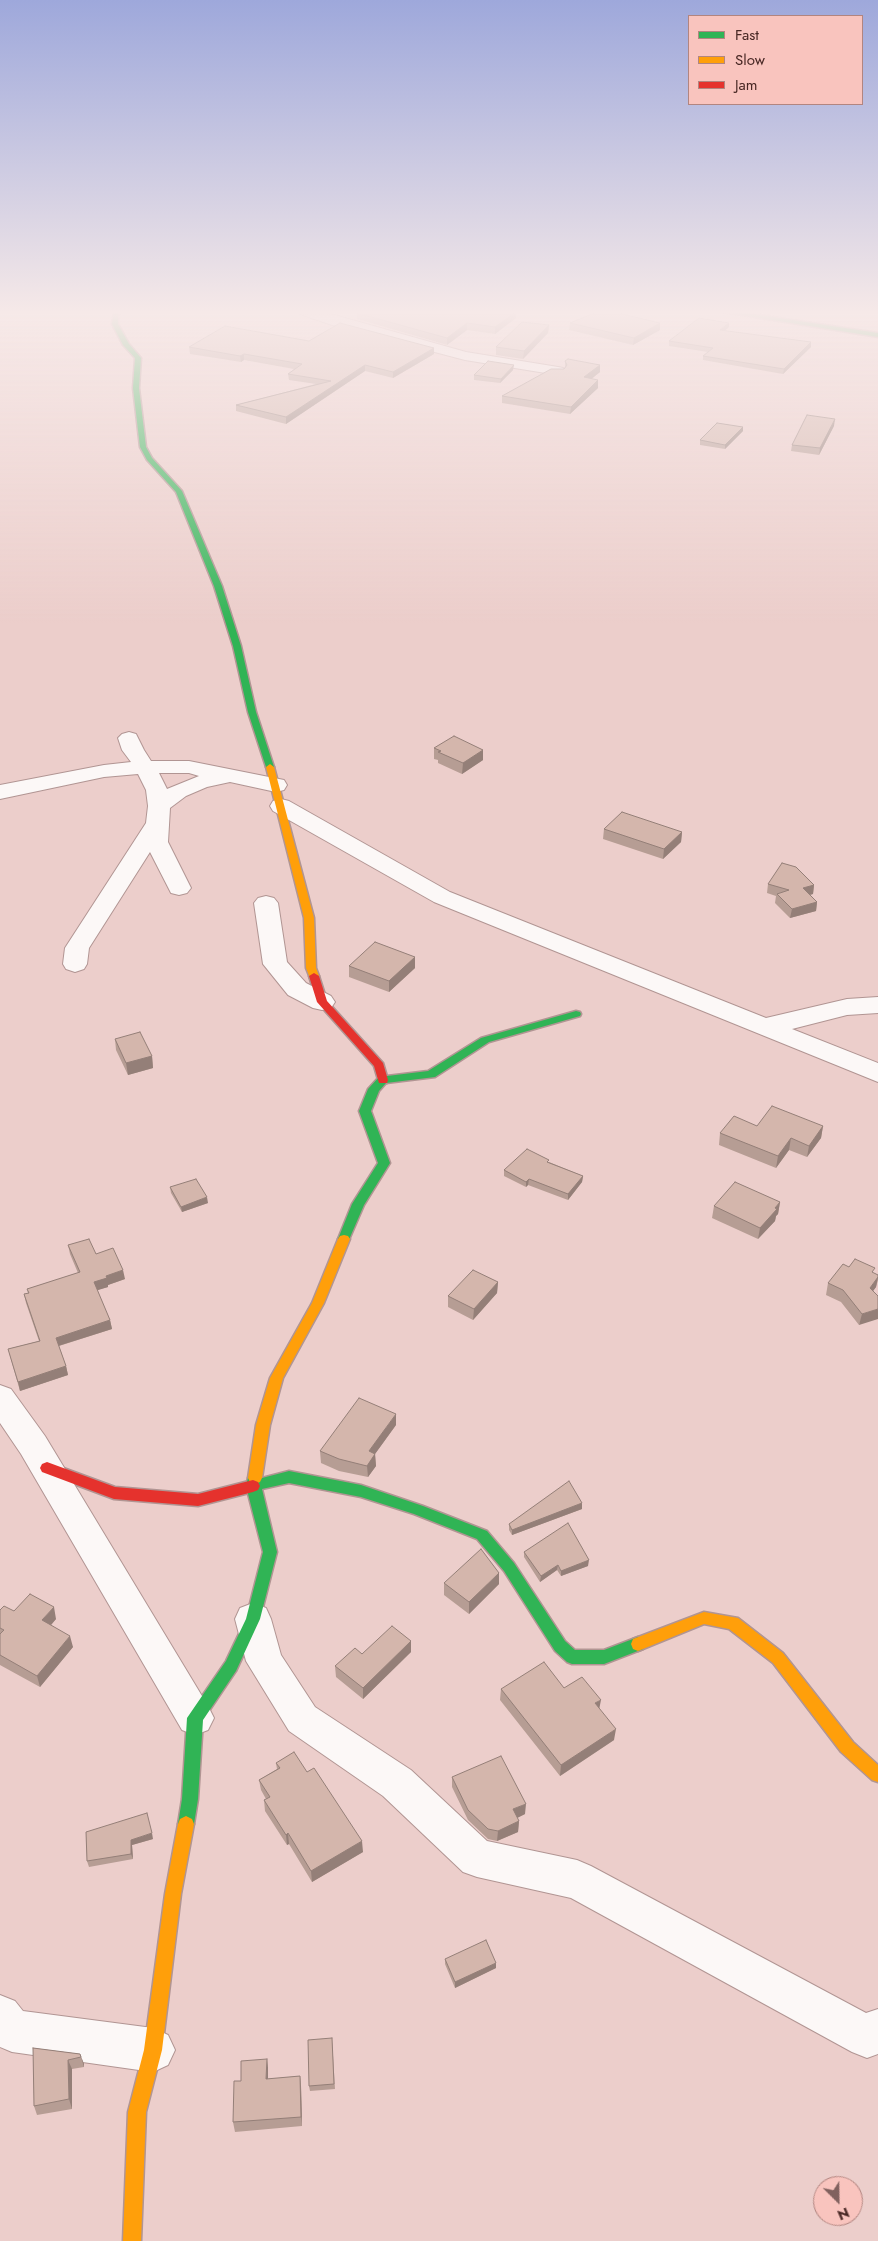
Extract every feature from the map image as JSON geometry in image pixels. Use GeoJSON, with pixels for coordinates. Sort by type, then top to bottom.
{"type":"FeatureCollection","features":[{"type":"Feature","properties":{"kind":"main road"},"geometry":{"type":"LineString","coordinates":[[139,416],[143,447],[149,459],[179,491],[218,586],[237,646],[252,712],[279,795],[309,918],[311,968],[322,1002],[353,1034],[379,1065],[383,1080]]}},
{"type":"Feature","properties":{"kind":"main road"},"geometry":{"type":"LineString","coordinates":[[132,2241],[137,2112],[153,2050],[173,1894],[190,1799],[194,1718],[231,1666],[252,1619],[270,1552],[254,1486],[263,1425],[277,1378],[318,1304],[358,1204],[384,1163],[365,1111],[374,1089],[383,1080],[431,1074],[485,1040],[576,1014]]}},
{"type":"Feature","properties":{"kind":"main road"},"geometry":{"type":"LineString","coordinates":[[47,1468],[114,1493],[198,1500],[289,1477],[361,1491],[418,1510],[482,1535],[508,1567],[560,1646],[572,1657],[604,1658],[704,1618],[733,1623],[778,1658],[847,1747],[878,1775]]}},
{"type":"Feature","properties":{"kind":"street"},"geometry":{"type":"LineString","coordinates":[[129,738],[133,750],[146,767],[157,790],[157,842],[179,888]]}},
{"type":"Feature","properties":{"kind":"street"},"geometry":{"type":"LineString","coordinates":[[0,792],[104,771],[146,767],[189,767],[229,775],[279,795],[442,897],[878,1073]]}},
{"type":"Feature","properties":{"kind":"street"},"geometry":{"type":"LineString","coordinates":[[75,964],[77,948],[158,814],[178,791],[200,782],[229,775]]}},
{"type":"Feature","properties":{"kind":"street"},"geometry":{"type":"LineString","coordinates":[[266,903],[275,964],[297,989],[322,1002]]}},
{"type":"Feature","properties":{"kind":"street"},"geometry":{"type":"LineString","coordinates":[[764,1026],[847,1007],[878,1005]]}},
{"type":"Feature","properties":{"kind":"street"},"geometry":{"type":"LineString","coordinates":[[0,1398],[47,1468],[194,1718]]}},
{"type":"Feature","properties":{"kind":"street"},"geometry":{"type":"LineString","coordinates":[[252,1619],[264,1661],[302,1719],[397,1783],[477,1858],[577,1880],[867,2037],[878,2030]]}},
{"type":"Feature","properties":{"kind":"street"},"geometry":{"type":"LineString","coordinates":[[0,2016],[12,2031],[153,2050]]}},
{"type":"Feature","properties":{"kind":"building"},"geometry":{"type":"Polygon","coordinates":[[[807,416],[835,419],[820,448],[792,445],[807,416]]]}},
{"type":"Feature","properties":{"kind":"building"},"geometry":{"type":"Polygon","coordinates":[[[717,423],[743,427],[725,445],[700,440],[717,423]]]}},
{"type":"Feature","properties":{"kind":"building"},"geometry":{"type":"Polygon","coordinates":[[[454,736],[483,750],[463,763],[438,752],[441,751],[434,748],[454,736]]]}},
{"type":"Feature","properties":{"kind":"building"},"geometry":{"type":"Polygon","coordinates":[[[622,812],[682,832],[664,849],[604,829],[622,812]]]}},
{"type":"Feature","properties":{"kind":"building"},"geometry":{"type":"Polygon","coordinates":[[[782,863],[796,867],[814,885],[803,888],[817,902],[792,909],[777,894],[789,890],[768,884],[782,863]]]}},
{"type":"Feature","properties":{"kind":"building"},"geometry":{"type":"Polygon","coordinates":[[[375,942],[415,957],[389,981],[349,966],[375,942]]]}},
{"type":"Feature","properties":{"kind":"building"},"geometry":{"type":"Polygon","coordinates":[[[140,1032],[152,1056],[126,1063],[115,1039],[140,1032]]]}},
{"type":"Feature","properties":{"kind":"building"},"geometry":{"type":"Polygon","coordinates":[[[772,1106],[823,1126],[809,1146],[791,1138],[778,1156],[720,1133],[734,1116],[757,1126],[772,1106]]]}},
{"type":"Feature","properties":{"kind":"building"},"geometry":{"type":"Polygon","coordinates":[[[527,1149],[549,1160],[547,1162],[583,1176],[568,1194],[529,1179],[526,1182],[504,1170],[527,1149]]]}},
{"type":"Feature","properties":{"kind":"building"},"geometry":{"type":"Polygon","coordinates":[[[196,1179],[207,1197],[181,1207],[170,1187],[196,1179]]]}},
{"type":"Feature","properties":{"kind":"building"},"geometry":{"type":"Polygon","coordinates":[[[735,1182],[780,1202],[775,1208],[777,1209],[760,1228],[714,1206],[735,1182]]]}},
{"type":"Feature","properties":{"kind":"building"},"geometry":{"type":"Polygon","coordinates":[[[89,1239],[96,1254],[113,1248],[123,1270],[94,1282],[110,1320],[56,1338],[66,1366],[18,1382],[8,1349],[40,1341],[24,1294],[29,1293],[27,1289],[80,1272],[68,1245],[89,1239]]]}},
{"type":"Feature","properties":{"kind":"building"},"geometry":{"type":"Polygon","coordinates":[[[855,1259],[875,1268],[872,1272],[878,1275],[870,1288],[878,1296],[878,1309],[862,1314],[843,1290],[828,1283],[843,1264],[849,1267],[855,1259]]]}},
{"type":"Feature","properties":{"kind":"building"},"geometry":{"type":"Polygon","coordinates":[[[473,1270],[498,1282],[474,1309],[448,1296],[473,1270]]]}},
{"type":"Feature","properties":{"kind":"building"},"geometry":{"type":"Polygon","coordinates":[[[359,1398],[396,1414],[369,1451],[375,1454],[367,1466],[339,1459],[320,1451],[359,1398]]]}},
{"type":"Feature","properties":{"kind":"building"},"geometry":{"type":"Polygon","coordinates":[[[569,1481],[582,1503],[512,1530],[509,1524],[569,1481]]]}},
{"type":"Feature","properties":{"kind":"building"},"geometry":{"type":"Polygon","coordinates":[[[568,1523],[589,1560],[561,1571],[558,1565],[541,1576],[524,1552],[568,1523]]]}},
{"type":"Feature","properties":{"kind":"building"},"geometry":{"type":"Polygon","coordinates":[[[481,1549],[499,1573],[469,1602],[444,1583],[481,1549]]]}},
{"type":"Feature","properties":{"kind":"building"},"geometry":{"type":"Polygon","coordinates":[[[30,1594],[54,1607],[42,1620],[70,1636],[37,1676],[0,1655],[0,1634],[4,1630],[0,1628],[0,1610],[4,1606],[14,1611],[30,1594]]]}},
{"type":"Feature","properties":{"kind":"building"},"geometry":{"type":"Polygon","coordinates":[[[392,1626],[411,1641],[363,1688],[335,1666],[355,1648],[362,1654],[392,1626]]]}},
{"type":"Feature","properties":{"kind":"building"},"geometry":{"type":"Polygon","coordinates":[[[544,1662],[564,1688],[582,1677],[601,1700],[595,1703],[616,1729],[561,1765],[501,1689],[544,1662]]]}},
{"type":"Feature","properties":{"kind":"building"},"geometry":{"type":"Polygon","coordinates":[[[294,1752],[307,1772],[314,1768],[362,1841],[311,1871],[288,1833],[286,1835],[264,1800],[270,1797],[259,1780],[280,1768],[276,1763],[294,1752]]]}},
{"type":"Feature","properties":{"kind":"building"},"geometry":{"type":"Polygon","coordinates":[[[501,1756],[526,1804],[513,1809],[519,1821],[498,1831],[488,1829],[468,1810],[452,1777],[501,1756]]]}},
{"type":"Feature","properties":{"kind":"building"},"geometry":{"type":"Polygon","coordinates":[[[147,1813],[152,1833],[131,1840],[131,1854],[87,1861],[86,1832],[147,1813]]]}},
{"type":"Feature","properties":{"kind":"building"},"geometry":{"type":"Polygon","coordinates":[[[486,1940],[496,1963],[455,1982],[445,1959],[486,1940]]]}},
{"type":"Feature","properties":{"kind":"building"},"geometry":{"type":"Polygon","coordinates":[[[332,2038],[334,2084],[309,2086],[308,2040],[332,2038]]]}},
{"type":"Feature","properties":{"kind":"building"},"geometry":{"type":"Polygon","coordinates":[[[33,2048],[80,2054],[81,2057],[68,2060],[69,2099],[34,2106],[33,2048]]]}},
{"type":"Feature","properties":{"kind":"building"},"geometry":{"type":"Polygon","coordinates":[[[267,2059],[266,2079],[300,2076],[301,2117],[233,2122],[234,2081],[241,2081],[241,2061],[267,2059]]]}},
{"type":"Feature","properties":{"kind":"traffic: fast"},"geometry":{"type":"LineString","coordinates":[[139,416],[143,447],[149,459],[179,491],[218,586],[237,646],[252,712],[270,767]]}},
{"type":"Feature","properties":{"kind":"traffic: fast"},"geometry":{"type":"LineString","coordinates":[[344,1239],[358,1204],[384,1163],[365,1111],[374,1089],[383,1080],[431,1074],[485,1040],[576,1014]]}},
{"type":"Feature","properties":{"kind":"traffic: fast"},"geometry":{"type":"LineString","coordinates":[[253,1486],[289,1477],[361,1491],[418,1510],[482,1535],[509,1567],[560,1646],[572,1657],[604,1657],[638,1644]]}},
{"type":"Feature","properties":{"kind":"traffic: fast"},"geometry":{"type":"LineString","coordinates":[[186,1824],[190,1799],[195,1718],[231,1666],[253,1619],[270,1552],[254,1486],[255,1478]]}},
{"type":"Feature","properties":{"kind":"traffic: slow"},"geometry":{"type":"LineString","coordinates":[[270,767],[309,918],[311,968],[314,976]]}},
{"type":"Feature","properties":{"kind":"traffic: slow"},"geometry":{"type":"LineString","coordinates":[[255,1478],[263,1425],[277,1378],[318,1303],[344,1239]]}},
{"type":"Feature","properties":{"kind":"traffic: slow"},"geometry":{"type":"LineString","coordinates":[[638,1644],[704,1618],[733,1623],[778,1658],[847,1747],[878,1775]]}},
{"type":"Feature","properties":{"kind":"traffic: slow"},"geometry":{"type":"LineString","coordinates":[[132,2241],[137,2112],[153,2050],[173,1894],[186,1824]]}},
{"type":"Feature","properties":{"kind":"traffic: jam"},"geometry":{"type":"LineString","coordinates":[[314,976],[322,1002],[379,1065],[383,1080]]}},
{"type":"Feature","properties":{"kind":"traffic: jam"},"geometry":{"type":"LineString","coordinates":[[47,1468],[114,1493],[198,1500],[253,1486]]}}]}
